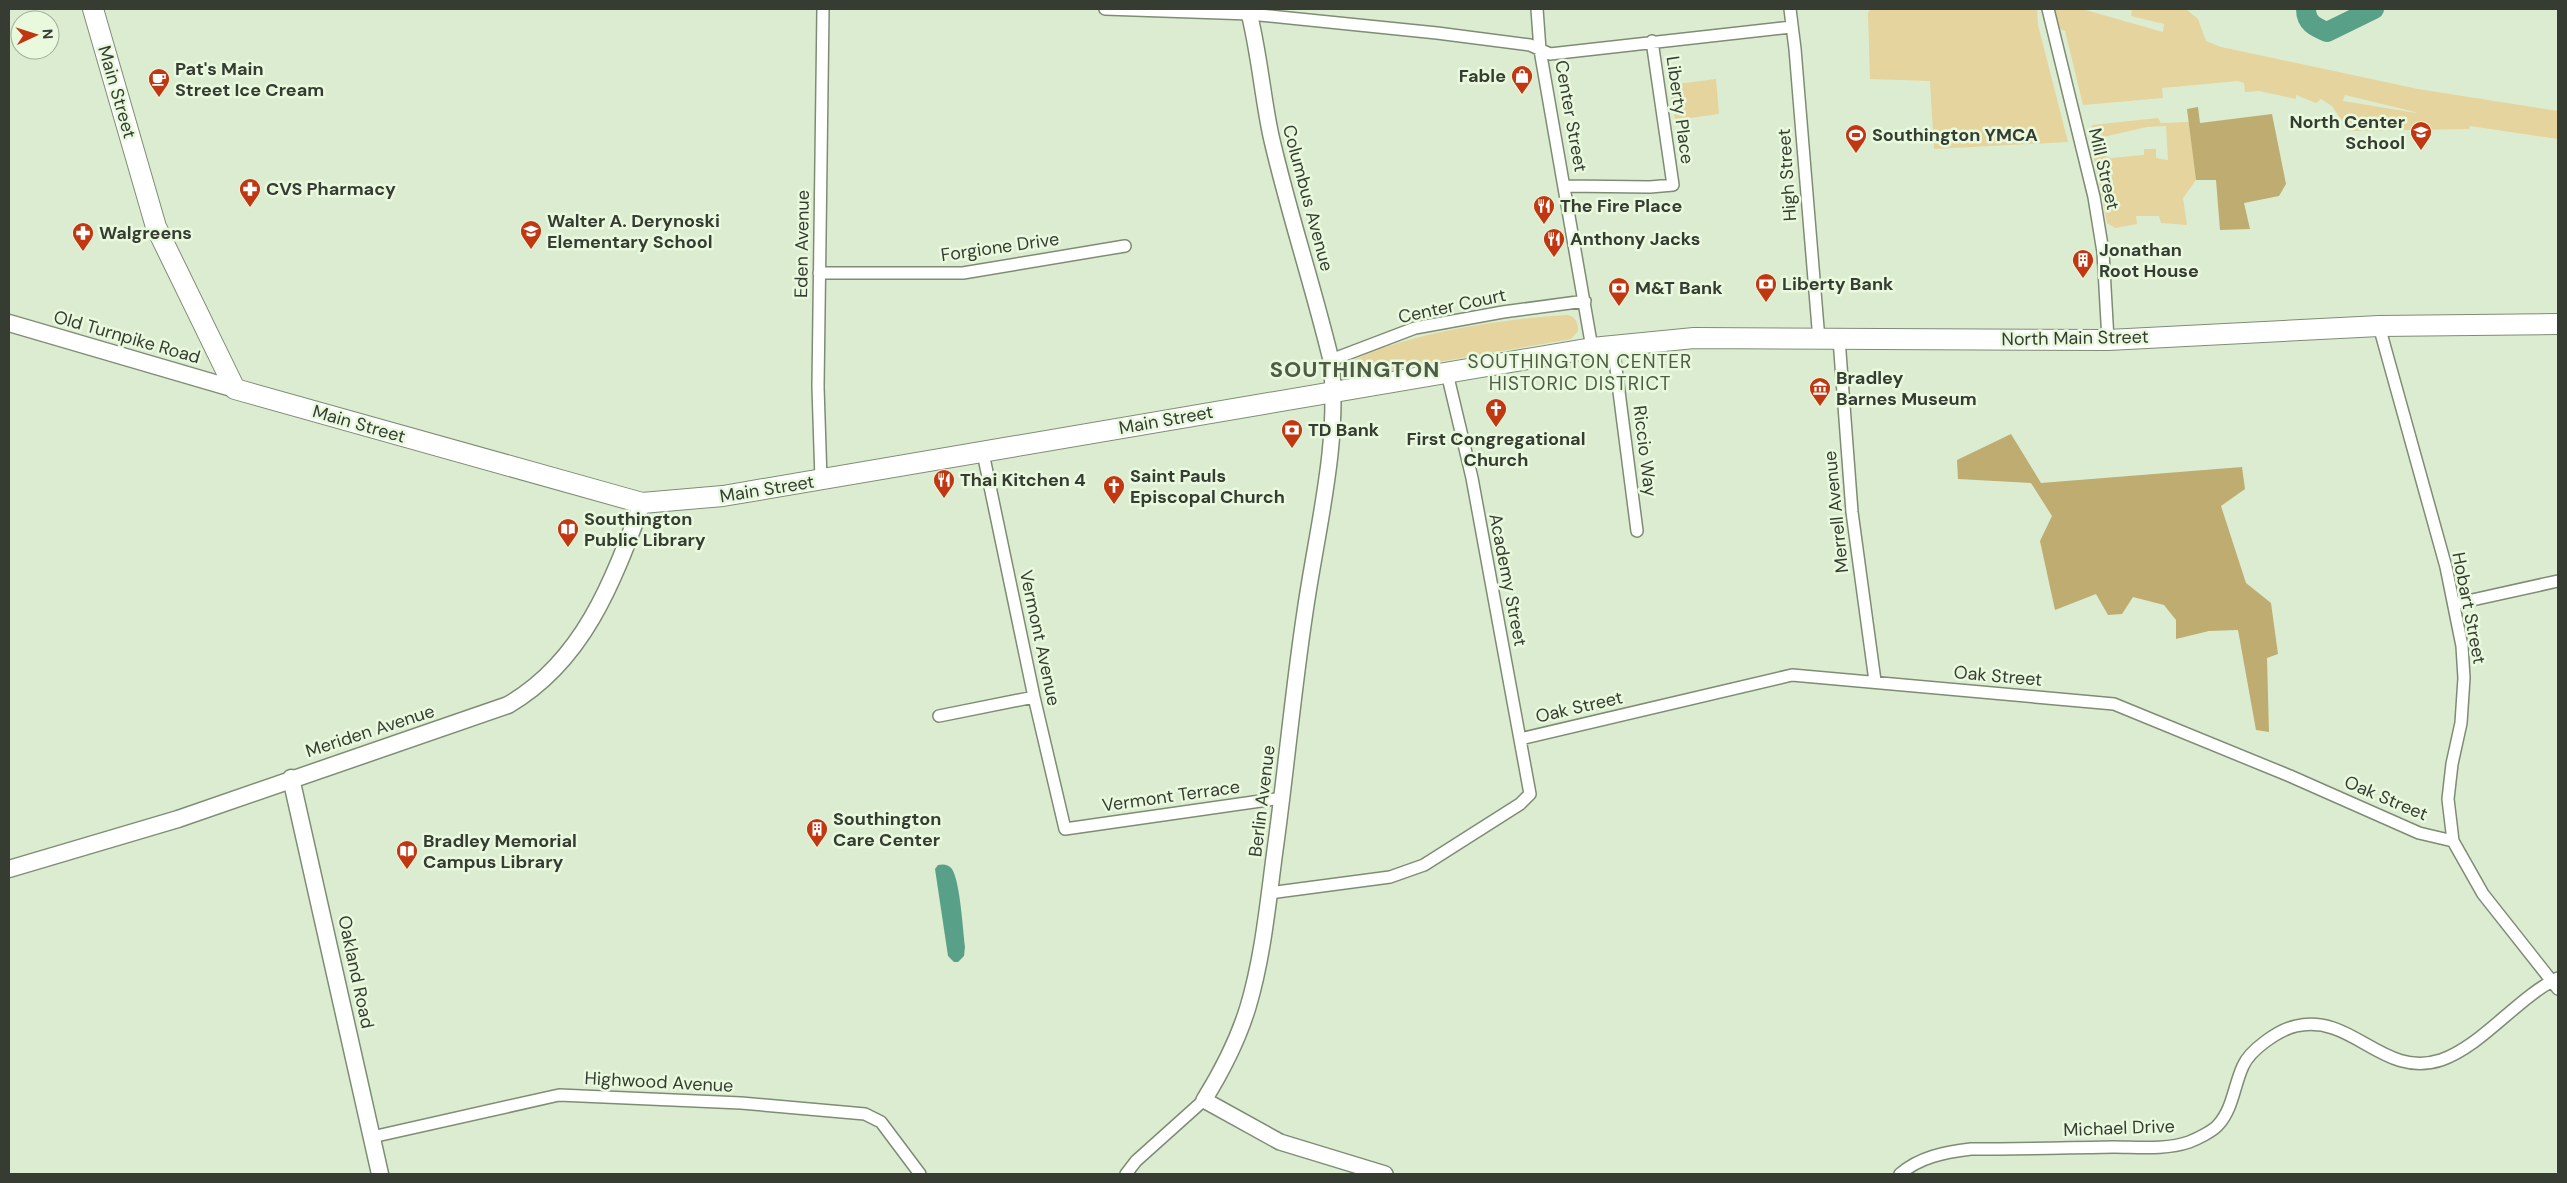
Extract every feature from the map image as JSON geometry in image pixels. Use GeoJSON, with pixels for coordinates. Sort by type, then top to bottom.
{"type":"FeatureCollection","features":[{"type":"Feature","properties":{"kind":"highway","name":"Main Street"},"geometry":{"type":"LineString","coordinates":[[92,9],[156,227],[235,389],[642,503],[694,500],[821,480],[1334,390],[1592,348]]}},
{"type":"Feature","properties":{"kind":"highway","name":"North Main Street"},"geometry":{"type":"LineString","coordinates":[[1592,348],[1694,338],[2108,340],[2379,326],[2558,324]]}},
{"type":"Feature","properties":{"kind":"main road","name":"Old Turnpike Road"},"geometry":{"type":"LineString","coordinates":[[9,323],[235,389]]}},
{"type":"Feature","properties":{"kind":"main road","name":"Meriden Avenue"},"geometry":{"type":"LineString","coordinates":[[9,869],[178,819],[291,778],[508,705],[526,694],[566,658],[592,620],[619,563],[642,503]]}},
{"type":"Feature","properties":{"kind":"main road","name":"Oakland Road"},"geometry":{"type":"LineString","coordinates":[[291,778],[380,1174]]}},
{"type":"Feature","properties":{"kind":"street","name":"Eden Avenue"},"geometry":{"type":"LineString","coordinates":[[821,480],[818,387],[823,9]]}},
{"type":"Feature","properties":{"kind":"street"},"geometry":{"type":"LineString","coordinates":[[1105,9],[1249,12],[1530,45],[1550,54],[1652,41],[1791,27]]}},
{"type":"Feature","properties":{"kind":"street","name":"Center Street"},"geometry":{"type":"LineString","coordinates":[[1537,9],[1540,50],[1566,186],[1592,348]]}},
{"type":"Feature","properties":{"kind":"street","name":"High Street"},"geometry":{"type":"LineString","coordinates":[[1790,9],[1791,27],[1796,49],[1819,340]]}},
{"type":"Feature","properties":{"kind":"street","name":"Mill Street"},"geometry":{"type":"LineString","coordinates":[[2048,9],[2094,197],[2103,252],[2108,340]]}},
{"type":"Feature","properties":{"kind":"street","name":"Columbus Avenue"},"geometry":{"type":"LineString","coordinates":[[1249,12],[1272,138],[1330,360],[1334,390]]}},
{"type":"Feature","properties":{"kind":"street","name":"Liberty Place"},"geometry":{"type":"LineString","coordinates":[[1566,186],[1673,185],[1652,41]]}},
{"type":"Feature","properties":{"kind":"street","name":"Forgione Drive"},"geometry":{"type":"LineString","coordinates":[[819,273],[962,273],[1125,246]]}},
{"type":"Feature","properties":{"kind":"street","name":"Center Court"},"geometry":{"type":"LineString","coordinates":[[1330,360],[1415,328],[1502,312],[1585,301]]}},
{"type":"Feature","properties":{"kind":"street","name":"Hobart Street"},"geometry":{"type":"LineString","coordinates":[[2379,326],[2454,604],[2462,646],[2464,678],[2461,723],[2452,764],[2448,799],[2453,841],[2483,894],[2556,983]]}},
{"type":"Feature","properties":{"kind":"street","name":"Merrell Avenue"},"geometry":{"type":"LineString","coordinates":[[1839,339],[1852,512],[1875,682]]}},
{"type":"Feature","properties":{"kind":"street","name":"Riccio Way"},"geometry":{"type":"LineString","coordinates":[[1613,346],[1637,531]]}},
{"type":"Feature","properties":{"kind":"street","name":"Academy Street"},"geometry":{"type":"LineString","coordinates":[[1269,894],[1390,877],[1424,865],[1520,804],[1530,794],[1472,478],[1447,373]]}},
{"type":"Feature","properties":{"kind":"street","name":"Berlin Avenue"},"geometry":{"type":"LineString","coordinates":[[1126,1174],[1136,1161],[1204,1100],[1222,1070],[1248,1008],[1269,894],[1305,612],[1333,434],[1334,390]]}},
{"type":"Feature","properties":{"kind":"street","name":"Vermont Avenue"},"geometry":{"type":"LineString","coordinates":[[983,453],[1034,697],[1066,829]]}},
{"type":"Feature","properties":{"kind":"street"},"geometry":{"type":"LineString","coordinates":[[2454,604],[2558,581]]}},
{"type":"Feature","properties":{"kind":"street","name":"Oak Street"},"geometry":{"type":"LineString","coordinates":[[1520,739],[1792,675],[2114,704],[2290,776],[2419,833],[2453,841]]}},
{"type":"Feature","properties":{"kind":"street"},"geometry":{"type":"LineString","coordinates":[[939,716],[1034,697]]}},
{"type":"Feature","properties":{"kind":"street","name":"Vermont Terrace"},"geometry":{"type":"LineString","coordinates":[[1066,829],[1282,798]]}},
{"type":"Feature","properties":{"kind":"street","name":"Michael Drive"},"geometry":{"type":"LineString","coordinates":[[1900,1174],[1909,1166],[1941,1153],[1970,1149],[2158,1146],[2189,1142],[2218,1125],[2233,1099],[2243,1064],[2268,1038],[2296,1026],[2323,1025],[2351,1034],[2375,1050],[2402,1063],[2421,1064],[2442,1060],[2466,1046],[2556,983]]}},
{"type":"Feature","properties":{"kind":"street","name":"Highwood Avenue"},"geometry":{"type":"LineString","coordinates":[[372,1137],[559,1095],[742,1103],[865,1114],[881,1122],[920,1174]]}},
{"type":"Feature","properties":{"kind":"street"},"geometry":{"type":"LineString","coordinates":[[1204,1100],[1280,1142],[1385,1174]]}},
{"type":"Feature","properties":{"kind":"shaded area"},"geometry":{"type":"Polygon","coordinates":[[[1870,9],[2037,9],[2038,25],[2068,142],[1934,149],[1930,81],[1870,79],[1868,13],[1870,9]]]}},
{"type":"Feature","properties":{"kind":"shaded area"},"geometry":{"type":"Polygon","coordinates":[[[2055,9],[2082,9],[2163,32],[2164,24],[2131,16],[2132,9],[2186,9],[2198,19],[2206,41],[2221,47],[2418,89],[2558,111],[2558,139],[2470,126],[2469,129],[2349,131],[2332,106],[2321,99],[2316,103],[2296,95],[2296,99],[2259,91],[2245,92],[2244,83],[2238,81],[2162,88],[2163,98],[2083,105],[2065,31],[2060,29],[2055,9]],[[2345,95],[2343,101],[2416,113],[2345,95]]]}},
{"type":"Feature","properties":{"kind":"shaded area"},"geometry":{"type":"Polygon","coordinates":[[[1716,79],[1719,114],[1675,120],[1669,85],[1716,79]]]}},
{"type":"Feature","properties":{"kind":"shaded area"},"geometry":{"type":"Polygon","coordinates":[[[2198,107],[2200,123],[2272,114],[2286,184],[2279,196],[2244,203],[2250,229],[2220,230],[2216,180],[2196,180],[2187,109],[2198,107]]]}},
{"type":"Feature","properties":{"kind":"shaded area"},"geometry":{"type":"Polygon","coordinates":[[[2158,118],[2161,123],[2189,122],[2196,180],[2183,198],[2187,225],[2161,223],[2159,216],[2136,216],[2137,224],[2115,228],[2107,223],[2093,153],[2097,148],[2104,146],[2105,156],[2110,158],[2144,155],[2144,149],[2156,149],[2156,158],[2168,160],[2166,126],[2147,127],[2094,139],[2092,125],[2158,118]]]}},
{"type":"Feature","properties":{"kind":"shaded area"},"geometry":{"type":"Polygon","coordinates":[[[1567,315],[1574,318],[1578,325],[1578,331],[1571,339],[1357,376],[1351,374],[1350,364],[1354,360],[1402,342],[1458,328],[1567,315]]]}},
{"type":"Feature","properties":{"kind":"shaded area"},"geometry":{"type":"Polygon","coordinates":[[[2011,434],[2041,483],[2242,467],[2245,489],[2221,506],[2246,583],[2271,603],[2278,654],[2267,658],[2269,732],[2256,730],[2238,630],[2209,631],[2176,639],[2176,620],[2164,605],[2133,597],[2122,614],[2108,615],[2096,594],[2055,610],[2040,541],[2052,516],[2031,483],[1958,479],[1957,460],[2011,434]]]}},
{"type":"Feature","properties":{"kind":"shaded area"},"geometry":{"type":"Polygon","coordinates":[[[938,865],[945,865],[952,869],[957,884],[965,947],[964,956],[958,962],[954,962],[948,956],[935,869],[938,865]]]}},
{"type":"Feature","properties":{"kind":"waterway"},"geometry":{"type":"LineString","coordinates":[[2306,9],[2309,21],[2327,32],[2374,9]]}},
{"type":"Feature","properties":{"kind":"place","name":"Fable"},"geometry":{"type":"Point","coordinates":[1522,95]}},
{"type":"Feature","properties":{"kind":"place","name":"Pat's Main Street Ice Cream"},"geometry":{"type":"Point","coordinates":[159,98]}},
{"type":"Feature","properties":{"kind":"place","name":"North Center School"},"geometry":{"type":"Point","coordinates":[2421,151]}},
{"type":"Feature","properties":{"kind":"place","name":"Southington YMCA"},"geometry":{"type":"Point","coordinates":[1856,154]}},
{"type":"Feature","properties":{"kind":"place","name":"CVS Pharmacy"},"geometry":{"type":"Point","coordinates":[250,208]}},
{"type":"Feature","properties":{"kind":"place","name":"The Fire Place"},"geometry":{"type":"Point","coordinates":[1544,225]}},
{"type":"Feature","properties":{"kind":"place","name":"Walter A. Derynoski Elementary School"},"geometry":{"type":"Point","coordinates":[531,250]}},
{"type":"Feature","properties":{"kind":"place","name":"Walgreens"},"geometry":{"type":"Point","coordinates":[83,252]}},
{"type":"Feature","properties":{"kind":"place","name":"Anthony Jacks"},"geometry":{"type":"Point","coordinates":[1554,258]}},
{"type":"Feature","properties":{"kind":"place","name":"Jonathan Root House"},"geometry":{"type":"Point","coordinates":[2083,279]}},
{"type":"Feature","properties":{"kind":"place","name":"Liberty Bank"},"geometry":{"type":"Point","coordinates":[1766,303]}},
{"type":"Feature","properties":{"kind":"place","name":"M&T Bank"},"geometry":{"type":"Point","coordinates":[1619,307]}},
{"type":"Feature","properties":{"kind":"place","name":"Bradley Barnes Museum"},"geometry":{"type":"Point","coordinates":[1820,407]}},
{"type":"Feature","properties":{"kind":"place","name":"First Congregational Church"},"geometry":{"type":"Point","coordinates":[1496,428]}},
{"type":"Feature","properties":{"kind":"place","name":"TD Bank"},"geometry":{"type":"Point","coordinates":[1292,449]}},
{"type":"Feature","properties":{"kind":"place","name":"Thai Kitchen 4"},"geometry":{"type":"Point","coordinates":[944,499]}},
{"type":"Feature","properties":{"kind":"place","name":"Saint Pauls Episcopal Church"},"geometry":{"type":"Point","coordinates":[1114,505]}},
{"type":"Feature","properties":{"kind":"place","name":"Southington Public Library"},"geometry":{"type":"Point","coordinates":[568,548]}},
{"type":"Feature","properties":{"kind":"place","name":"Southington Care Center"},"geometry":{"type":"Point","coordinates":[817,848]}},
{"type":"Feature","properties":{"kind":"place","name":"Bradley Memorial Campus Library"},"geometry":{"type":"Point","coordinates":[407,870]}},
{"type":"Feature","properties":{"kind":"district","name":"SOUTHINGTON"},"geometry":{"type":"Point","coordinates":[1355,369]}},
{"type":"Feature","properties":{"kind":"district","name":"SOUTHINGTON CENTER HISTORIC DISTRICT"},"geometry":{"type":"Point","coordinates":[1580,372]}}]}
